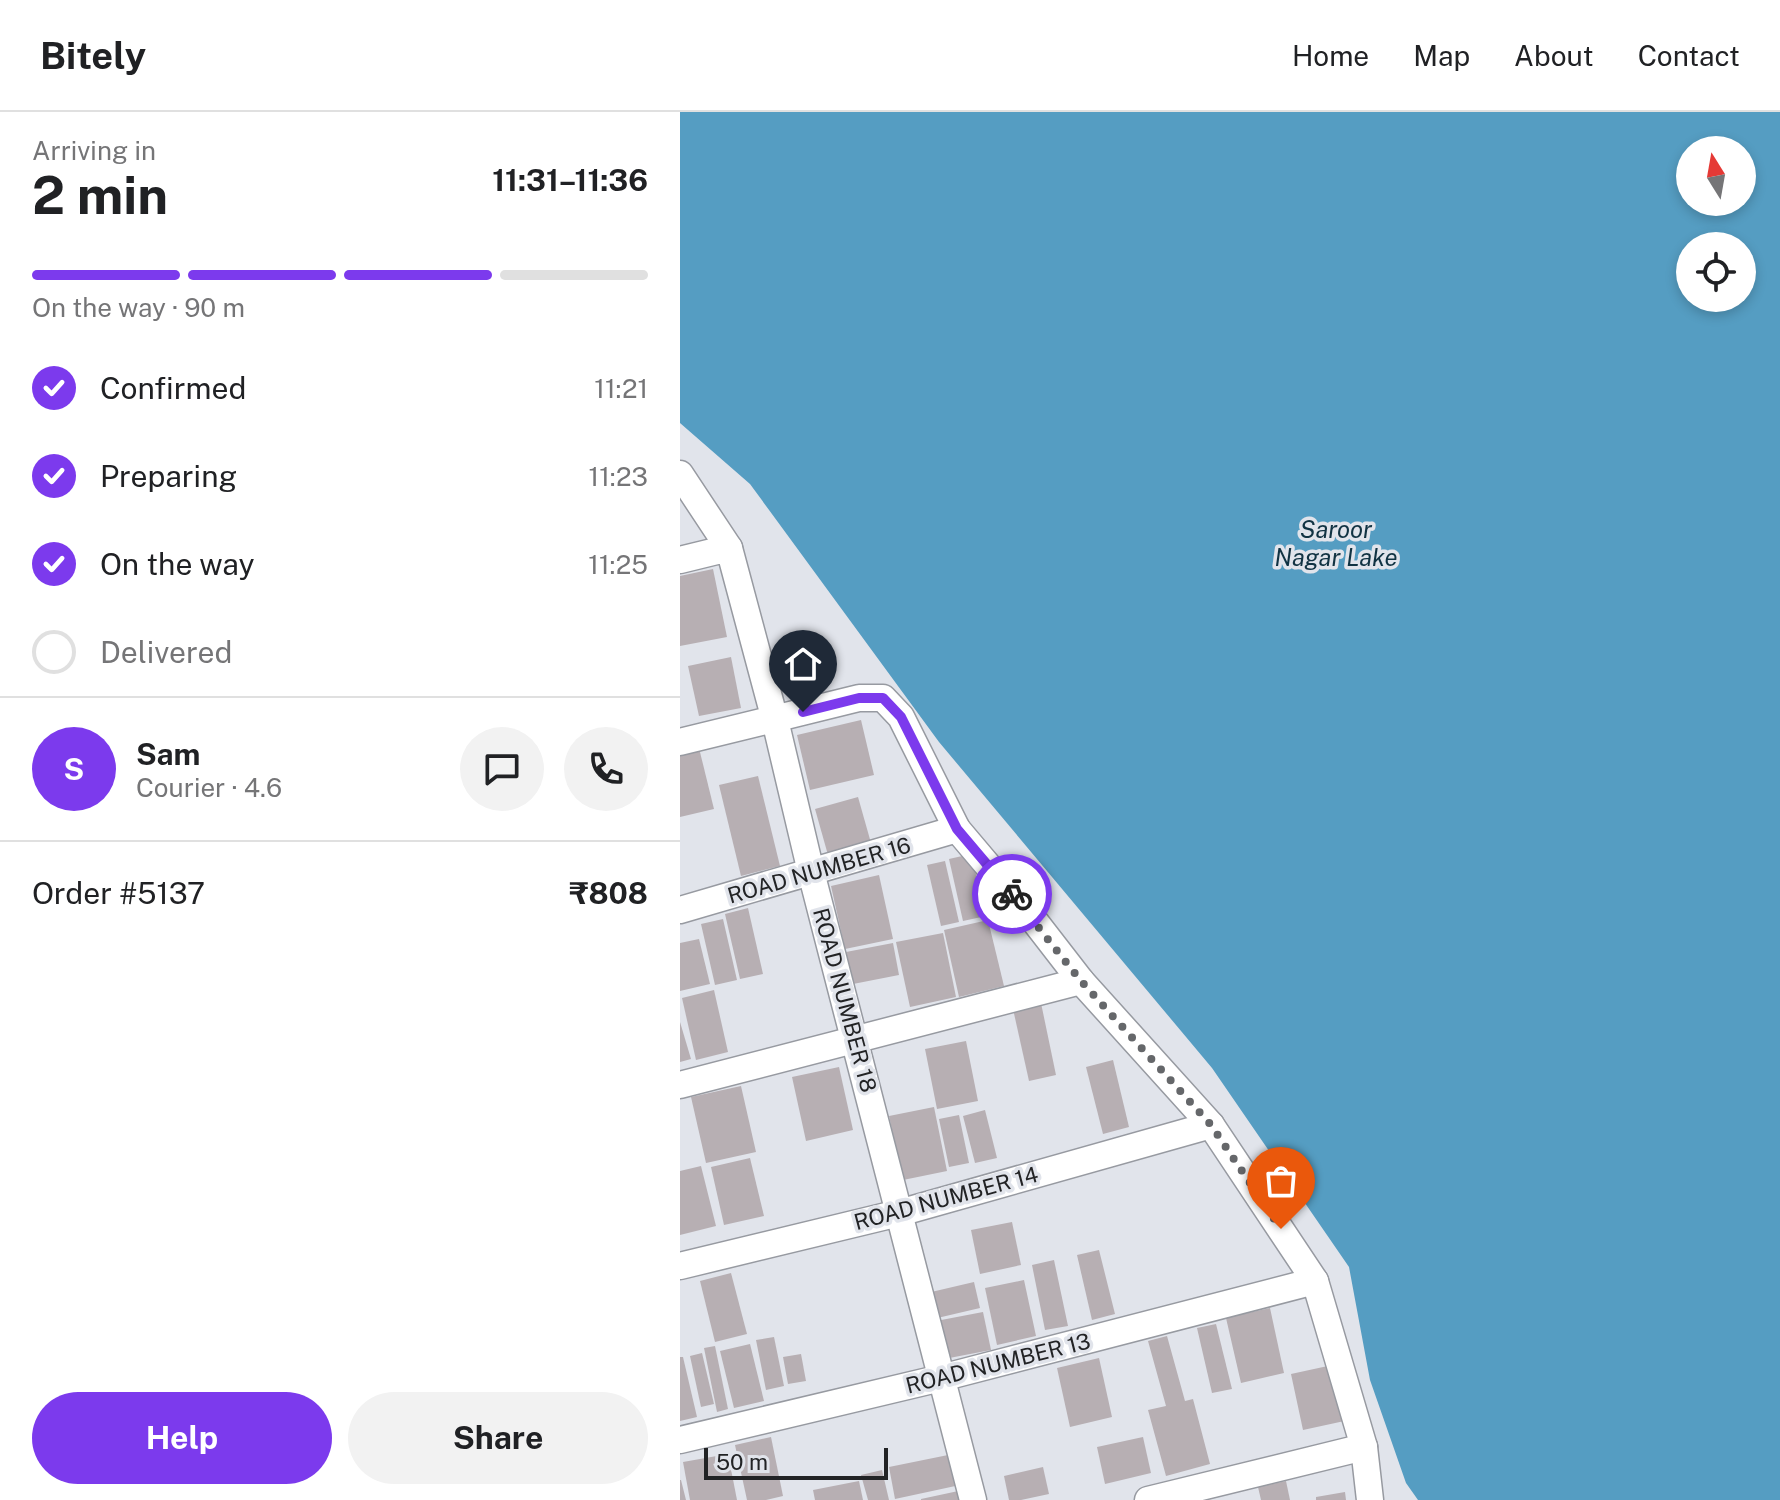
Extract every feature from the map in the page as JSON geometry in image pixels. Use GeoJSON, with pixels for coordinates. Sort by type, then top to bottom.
{"type":"FeatureCollection","features":[{"type":"Feature","properties":{"kind":"street","name":"ROAD NUMBER 18"},"geometry":{"type":"LineString","coordinates":[[680,474],[729,548],[973,1500]]}},
{"type":"Feature","properties":{"kind":"street"},"geometry":{"type":"LineString","coordinates":[[680,560],[729,548]]}},
{"type":"Feature","properties":{"kind":"street"},"geometry":{"type":"LineString","coordinates":[[680,742],[859,698],[883,698],[901,717],[957,829],[1081,981],[1211,1125],[1315,1281],[1364,1447],[1370,1500]]}},
{"type":"Feature","properties":{"kind":"street","name":"ROAD NUMBER 16"},"geometry":{"type":"LineString","coordinates":[[680,910],[957,829]]}},
{"type":"Feature","properties":{"kind":"street"},"geometry":{"type":"LineString","coordinates":[[680,1085],[1081,981]]}},
{"type":"Feature","properties":{"kind":"street","name":"ROAD NUMBER 14"},"geometry":{"type":"LineString","coordinates":[[680,1266],[899,1213],[1211,1125]]}},
{"type":"Feature","properties":{"kind":"street","name":"ROAD NUMBER 13"},"geometry":{"type":"LineString","coordinates":[[680,1440],[941,1378],[1315,1281]]}},
{"type":"Feature","properties":{"kind":"street"},"geometry":{"type":"LineString","coordinates":[[1148,1500],[1364,1447]]}},
{"type":"Feature","properties":{"kind":"water","name":"Saroor Nagar Lake"},"geometry":{"type":"Polygon","coordinates":[[[680,112],[1780,112],[1780,1500],[1418,1500],[1406,1483],[1370,1380],[1349,1267],[1212,1068],[939,742],[750,484],[680,423],[680,112]]]}},
{"type":"Feature","properties":{"kind":"building"},"geometry":{"type":"Polygon","coordinates":[[[713,569],[727,637],[680,646],[680,576],[713,569]]]}},
{"type":"Feature","properties":{"kind":"building"},"geometry":{"type":"Polygon","coordinates":[[[731,657],[741,708],[699,716],[688,666],[731,657]]]}},
{"type":"Feature","properties":{"kind":"building"},"geometry":{"type":"Polygon","coordinates":[[[861,720],[874,775],[810,790],[797,735],[861,720]]]}},
{"type":"Feature","properties":{"kind":"building"},"geometry":{"type":"Polygon","coordinates":[[[699,748],[714,809],[680,817],[680,752],[699,748]]]}},
{"type":"Feature","properties":{"kind":"building"},"geometry":{"type":"Polygon","coordinates":[[[758,776],[780,866],[741,876],[719,785],[758,776]]]}},
{"type":"Feature","properties":{"kind":"building"},"geometry":{"type":"Polygon","coordinates":[[[858,797],[871,843],[828,855],[815,809],[858,797]]]}},
{"type":"Feature","properties":{"kind":"building"},"geometry":{"type":"Polygon","coordinates":[[[971,854],[986,916],[963,921],[949,859],[971,854]]]}},
{"type":"Feature","properties":{"kind":"building"},"geometry":{"type":"Polygon","coordinates":[[[945,861],[959,922],[941,926],[927,865],[945,861]]]}},
{"type":"Feature","properties":{"kind":"building"},"geometry":{"type":"Polygon","coordinates":[[[879,875],[893,939],[845,949],[831,886],[879,875]]]}},
{"type":"Feature","properties":{"kind":"building"},"geometry":{"type":"Polygon","coordinates":[[[748,908],[763,974],[740,979],[725,914],[748,908]]]}},
{"type":"Feature","properties":{"kind":"building"},"geometry":{"type":"Polygon","coordinates":[[[723,919],[737,980],[715,985],[701,924],[723,919]]]}},
{"type":"Feature","properties":{"kind":"building"},"geometry":{"type":"Polygon","coordinates":[[[988,920],[1004,986],[959,997],[944,930],[988,920]]]}},
{"type":"Feature","properties":{"kind":"building"},"geometry":{"type":"Polygon","coordinates":[[[943,933],[956,997],[910,1007],[896,942],[943,933]]]}},
{"type":"Feature","properties":{"kind":"building"},"geometry":{"type":"Polygon","coordinates":[[[699,939],[710,984],[680,991],[680,943],[699,939]]]}},
{"type":"Feature","properties":{"kind":"building"},"geometry":{"type":"Polygon","coordinates":[[[893,943],[899,975],[853,984],[846,952],[893,943]]]}},
{"type":"Feature","properties":{"kind":"building"},"geometry":{"type":"Polygon","coordinates":[[[714,990],[728,1052],[696,1060],[682,998],[714,990]]]}},
{"type":"Feature","properties":{"kind":"building"},"geometry":{"type":"Polygon","coordinates":[[[1041,1003],[1056,1075],[1029,1081],[1013,1009],[1041,1003]]]}},
{"type":"Feature","properties":{"kind":"building"},"geometry":{"type":"Polygon","coordinates":[[[680,1022],[691,1059],[680,1062],[680,1022]]]}},
{"type":"Feature","properties":{"kind":"building"},"geometry":{"type":"Polygon","coordinates":[[[966,1041],[978,1101],[937,1109],[925,1049],[966,1041]]]}},
{"type":"Feature","properties":{"kind":"building"},"geometry":{"type":"Polygon","coordinates":[[[1113,1060],[1129,1127],[1103,1134],[1086,1067],[1113,1060]]]}},
{"type":"Feature","properties":{"kind":"building"},"geometry":{"type":"Polygon","coordinates":[[[839,1067],[853,1130],[806,1141],[792,1077],[839,1067]]]}},
{"type":"Feature","properties":{"kind":"building"},"geometry":{"type":"Polygon","coordinates":[[[741,1086],[756,1152],[706,1163],[691,1097],[741,1086]]]}},
{"type":"Feature","properties":{"kind":"building"},"geometry":{"type":"Polygon","coordinates":[[[934,1107],[947,1171],[903,1180],[889,1116],[934,1107]]]}},
{"type":"Feature","properties":{"kind":"building"},"geometry":{"type":"Polygon","coordinates":[[[985,1110],[997,1158],[975,1163],[963,1116],[985,1110]]]}},
{"type":"Feature","properties":{"kind":"building"},"geometry":{"type":"Polygon","coordinates":[[[959,1115],[969,1163],[949,1167],[939,1119],[959,1115]]]}},
{"type":"Feature","properties":{"kind":"building"},"geometry":{"type":"Polygon","coordinates":[[[750,1158],[764,1216],[724,1225],[711,1167],[750,1158]]]}},
{"type":"Feature","properties":{"kind":"building"},"geometry":{"type":"Polygon","coordinates":[[[701,1166],[716,1226],[680,1235],[680,1171],[701,1166]]]}},
{"type":"Feature","properties":{"kind":"building"},"geometry":{"type":"Polygon","coordinates":[[[1012,1222],[1021,1265],[980,1274],[971,1230],[1012,1222]]]}},
{"type":"Feature","properties":{"kind":"building"},"geometry":{"type":"Polygon","coordinates":[[[1099,1250],[1115,1314],[1092,1320],[1077,1255],[1099,1250]]]}},
{"type":"Feature","properties":{"kind":"building"},"geometry":{"type":"Polygon","coordinates":[[[1054,1260],[1068,1326],[1045,1330],[1032,1265],[1054,1260]]]}},
{"type":"Feature","properties":{"kind":"building"},"geometry":{"type":"Polygon","coordinates":[[[731,1273],[747,1334],[715,1342],[700,1281],[731,1273]]]}},
{"type":"Feature","properties":{"kind":"building"},"geometry":{"type":"Polygon","coordinates":[[[1024,1280],[1036,1336],[997,1345],[985,1288],[1024,1280]]]}},
{"type":"Feature","properties":{"kind":"building"},"geometry":{"type":"Polygon","coordinates":[[[974,1282],[980,1308],[933,1319],[927,1293],[974,1282]]]}},
{"type":"Feature","properties":{"kind":"building"},"geometry":{"type":"Polygon","coordinates":[[[1270,1308],[1284,1373],[1241,1383],[1226,1318],[1270,1308]]]}},
{"type":"Feature","properties":{"kind":"building"},"geometry":{"type":"Polygon","coordinates":[[[983,1312],[991,1350],[944,1359],[936,1321],[983,1312]]]}},
{"type":"Feature","properties":{"kind":"building"},"geometry":{"type":"Polygon","coordinates":[[[1216,1324],[1232,1389],[1212,1393],[1197,1328],[1216,1324]]]}},
{"type":"Feature","properties":{"kind":"building"},"geometry":{"type":"Polygon","coordinates":[[[1167,1336],[1185,1401],[1193,1399],[1210,1464],[1166,1476],[1148,1410],[1166,1406],[1148,1341],[1167,1336]]]}},
{"type":"Feature","properties":{"kind":"building"},"geometry":{"type":"Polygon","coordinates":[[[774,1337],[784,1386],[766,1390],[756,1340],[774,1337]]]}},
{"type":"Feature","properties":{"kind":"building"},"geometry":{"type":"Polygon","coordinates":[[[750,1344],[764,1401],[734,1408],[720,1351],[750,1344]]]}},
{"type":"Feature","properties":{"kind":"building"},"geometry":{"type":"Polygon","coordinates":[[[715,1346],[728,1409],[717,1412],[704,1348],[715,1346]]]}},
{"type":"Feature","properties":{"kind":"building"},"geometry":{"type":"Polygon","coordinates":[[[702,1353],[714,1404],[701,1407],[690,1356],[702,1353]]]}},
{"type":"Feature","properties":{"kind":"building"},"geometry":{"type":"Polygon","coordinates":[[[801,1354],[806,1381],[788,1384],[783,1357],[801,1354]]]}},
{"type":"Feature","properties":{"kind":"building"},"geometry":{"type":"Polygon","coordinates":[[[680,1357],[683,1357],[697,1417],[680,1421],[680,1357]]]}},
{"type":"Feature","properties":{"kind":"building"},"geometry":{"type":"Polygon","coordinates":[[[1099,1358],[1112,1417],[1070,1427],[1057,1368],[1099,1358]]]}},
{"type":"Feature","properties":{"kind":"building"},"geometry":{"type":"Polygon","coordinates":[[[1337,1364],[1349,1420],[1303,1430],[1291,1374],[1337,1364]]]}},
{"type":"Feature","properties":{"kind":"building"},"geometry":{"type":"Polygon","coordinates":[[[771,1437],[783,1496],[747,1500],[735,1445],[771,1437]]]}},
{"type":"Feature","properties":{"kind":"building"},"geometry":{"type":"Polygon","coordinates":[[[1143,1437],[1151,1473],[1105,1484],[1097,1447],[1143,1437]]]}},
{"type":"Feature","properties":{"kind":"building"},"geometry":{"type":"Polygon","coordinates":[[[728,1454],[737,1500],[690,1500],[683,1462],[728,1454]]]}},
{"type":"Feature","properties":{"kind":"building"},"geometry":{"type":"Polygon","coordinates":[[[953,1454],[960,1485],[895,1499],[889,1467],[953,1454]]]}},
{"type":"Feature","properties":{"kind":"building"},"geometry":{"type":"Polygon","coordinates":[[[1043,1467],[1049,1494],[1009,1500],[1004,1476],[1043,1467]]]}},
{"type":"Feature","properties":{"kind":"building"},"geometry":{"type":"Polygon","coordinates":[[[882,1470],[889,1500],[868,1500],[861,1475],[882,1470]]]}},
{"type":"Feature","properties":{"kind":"building"},"geometry":{"type":"Polygon","coordinates":[[[681,1480],[686,1500],[680,1500],[681,1480]]]}},
{"type":"Feature","properties":{"kind":"building"},"geometry":{"type":"Polygon","coordinates":[[[859,1481],[863,1500],[815,1500],[813,1490],[859,1481]]]}},
{"type":"Feature","properties":{"kind":"building"},"geometry":{"type":"Polygon","coordinates":[[[1286,1481],[1290,1500],[1261,1500],[1258,1487],[1286,1481]]]}},
{"type":"Feature","properties":{"kind":"building"},"geometry":{"type":"Polygon","coordinates":[[[963,1490],[965,1500],[921,1500],[921,1499],[963,1490]]]}},
{"type":"Feature","properties":{"kind":"building"},"geometry":{"type":"Polygon","coordinates":[[[1345,1492],[1346,1500],[1316,1500],[1316,1497],[1345,1492]]]}},
{"type":"Feature","properties":{"kind":"way so far"},"geometry":{"type":"LineString","coordinates":[[1012,894],[1081,981],[1211,1125],[1281,1229]]}},
{"type":"Feature","properties":{"kind":"route"},"geometry":{"type":"LineString","coordinates":[[803,712],[859,698],[883,698],[901,717],[957,829],[1012,894]]}}]}
